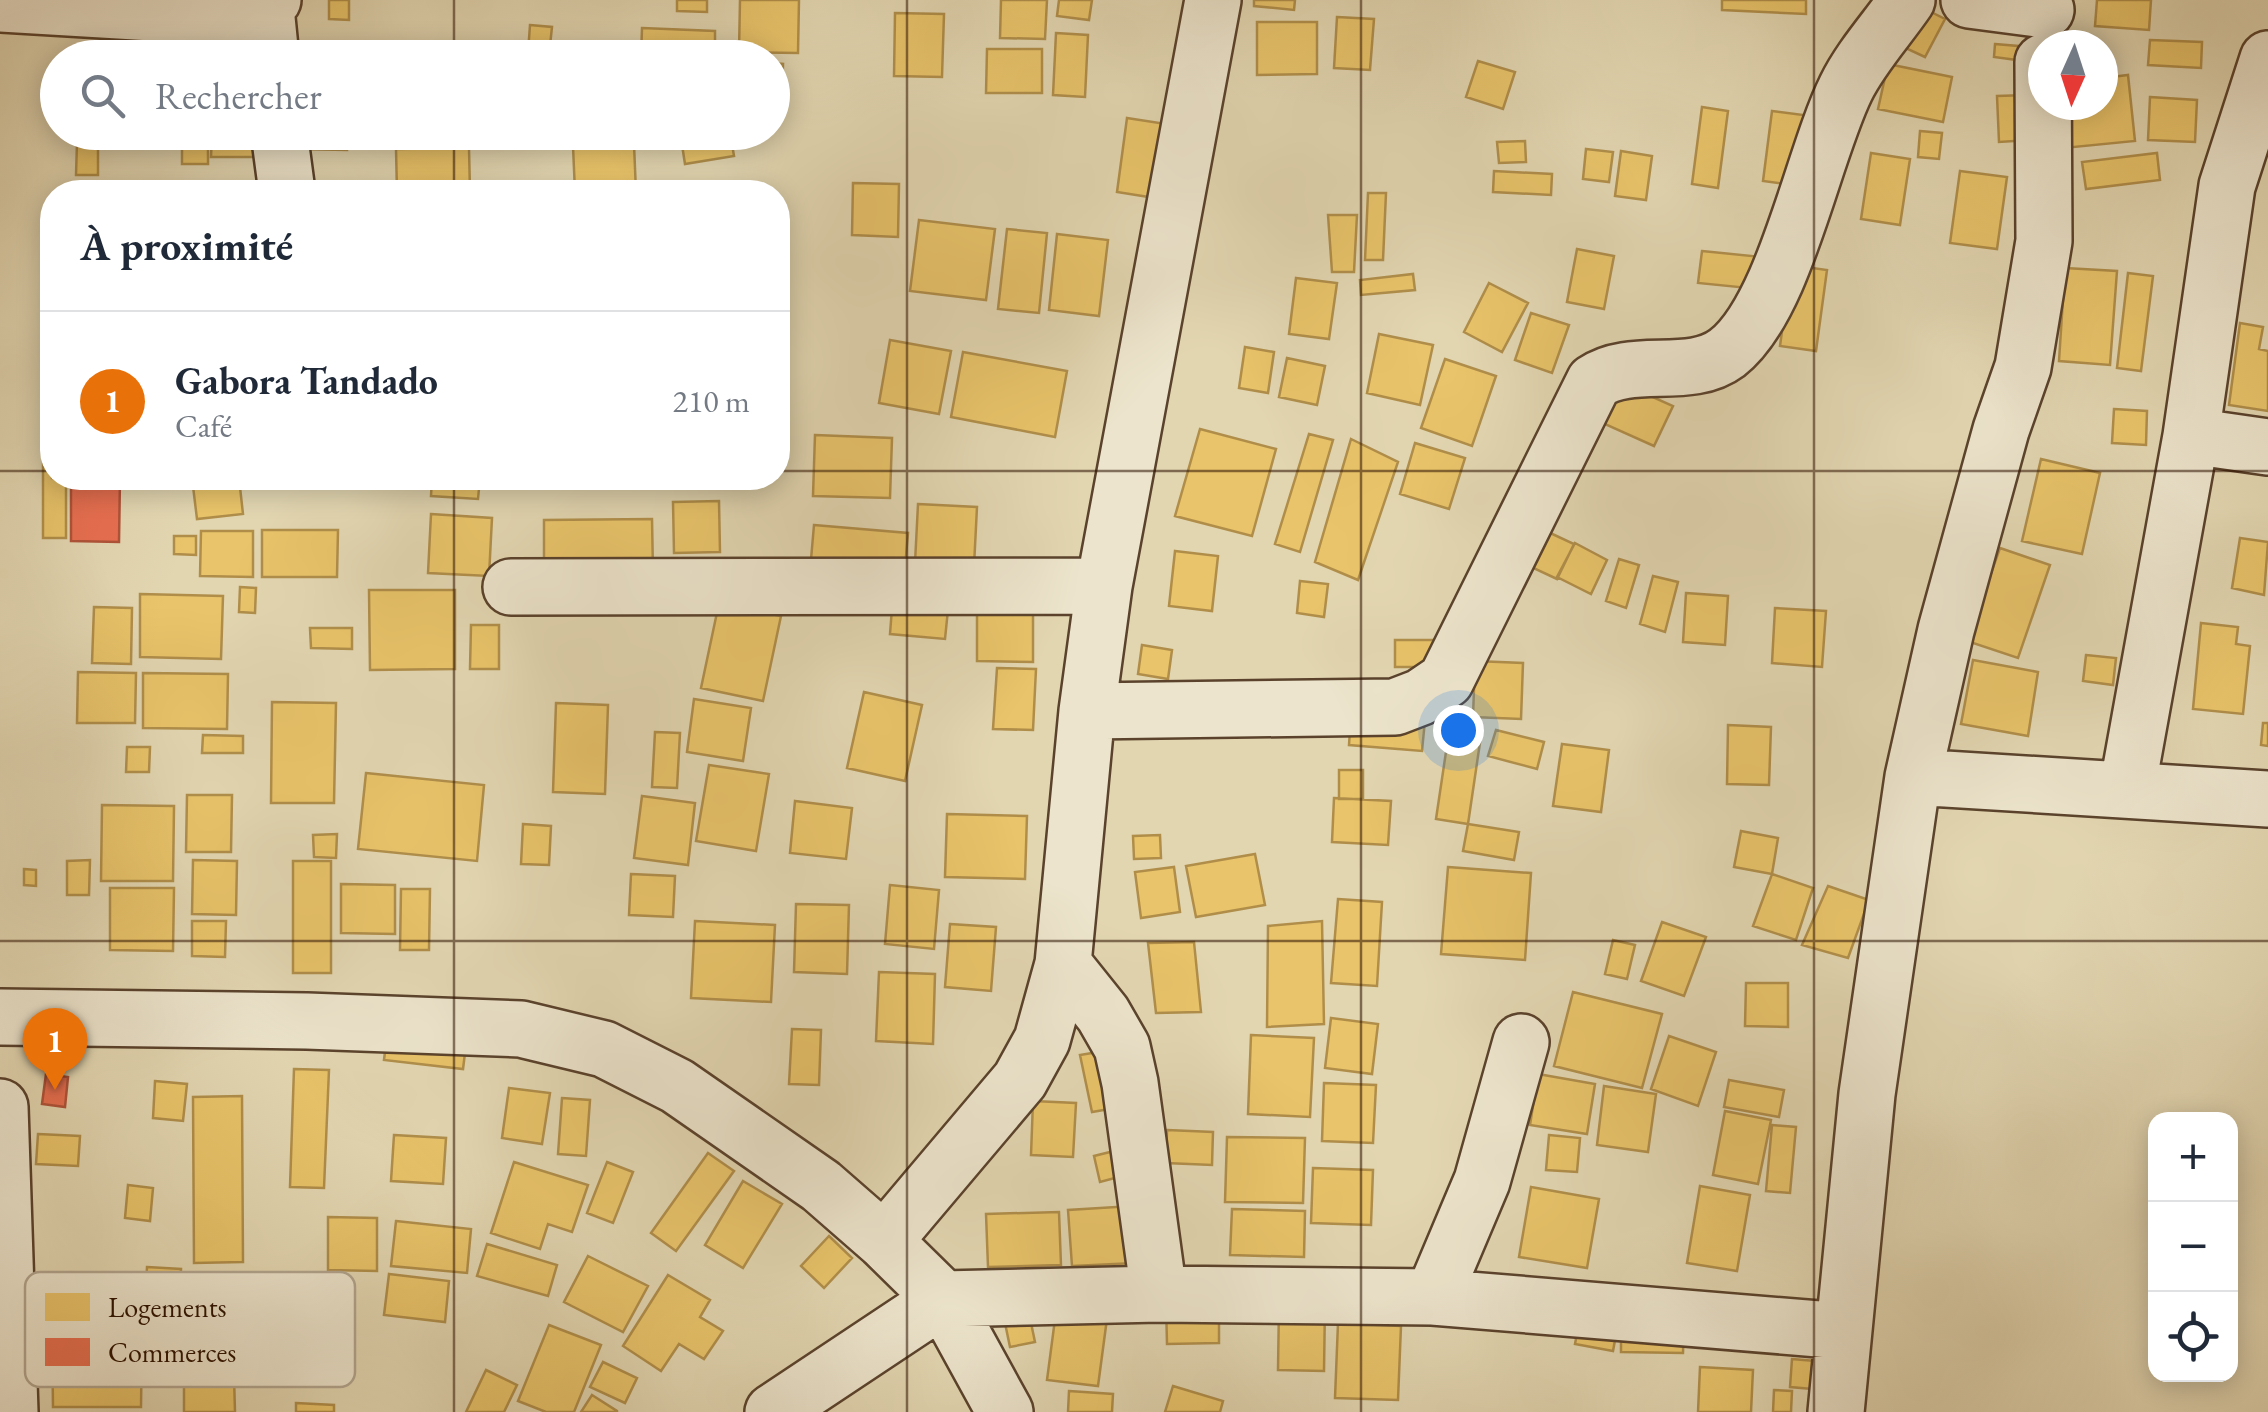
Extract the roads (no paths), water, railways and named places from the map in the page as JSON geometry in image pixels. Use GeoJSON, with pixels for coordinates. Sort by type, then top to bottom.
{"type":"FeatureCollection","features":[{"type":"Feature","properties":{"kind":"street"},"geometry":{"type":"LineString","coordinates":[[884,1241],[1020,1080],[1042,1040],[1063,964],[1087,711],[1104,586],[1213,0]]}},
{"type":"Feature","properties":{"kind":"street"},"geometry":{"type":"LineString","coordinates":[[1087,711],[1395,706],[1422,697],[1446,680],[1594,382],[1621,370],[1704,363],[1724,356],[1752,326],[1780,268],[1846,87],[1908,0]]}},
{"type":"Feature","properties":{"kind":"street"},"geometry":{"type":"LineString","coordinates":[[1836,1412],[1867,1094],[1913,777],[1946,630],[2001,430],[2023,367],[2044,241],[2045,29],[1969,0]]}},
{"type":"Feature","properties":{"kind":"street"},"geometry":{"type":"LineString","coordinates":[[0,4],[270,22]]}},
{"type":"Feature","properties":{"kind":"street"},"geometry":{"type":"LineString","coordinates":[[2127,790],[2191,436],[2227,186],[2268,59]]}},
{"type":"Feature","properties":{"kind":"street"},"geometry":{"type":"LineString","coordinates":[[282,150],[286,180]]}},
{"type":"Feature","properties":{"kind":"street"},"geometry":{"type":"LineString","coordinates":[[2191,436],[2268,447]]}},
{"type":"Feature","properties":{"kind":"street"},"geometry":{"type":"LineString","coordinates":[[511,587],[1104,586]]}},
{"type":"Feature","properties":{"kind":"street"},"geometry":{"type":"LineString","coordinates":[[1913,777],[2268,799]]}},
{"type":"Feature","properties":{"kind":"street"},"geometry":{"type":"LineString","coordinates":[[1063,964],[1104,1014],[1122,1047],[1160,1294]]}},
{"type":"Feature","properties":{"kind":"street"},"geometry":{"type":"LineString","coordinates":[[0,1017],[521,1029],[604,1049],[677,1086],[820,1186],[884,1241],[943,1299],[1004,1412]]}},
{"type":"Feature","properties":{"kind":"street"},"geometry":{"type":"LineString","coordinates":[[1433,1297],[1482,1181],[1521,1042]]}},
{"type":"Feature","properties":{"kind":"street"},"geometry":{"type":"LineString","coordinates":[[0,1107],[10,1412]]}},
{"type":"Feature","properties":{"kind":"street"},"geometry":{"type":"LineString","coordinates":[[773,1412],[943,1299],[1160,1294],[1433,1297],[1843,1331]]}},
{"type":"Feature","properties":{"kind":"place","name":"Gabora Tandado"},"geometry":{"type":"Point","coordinates":[55,1090]}}]}
